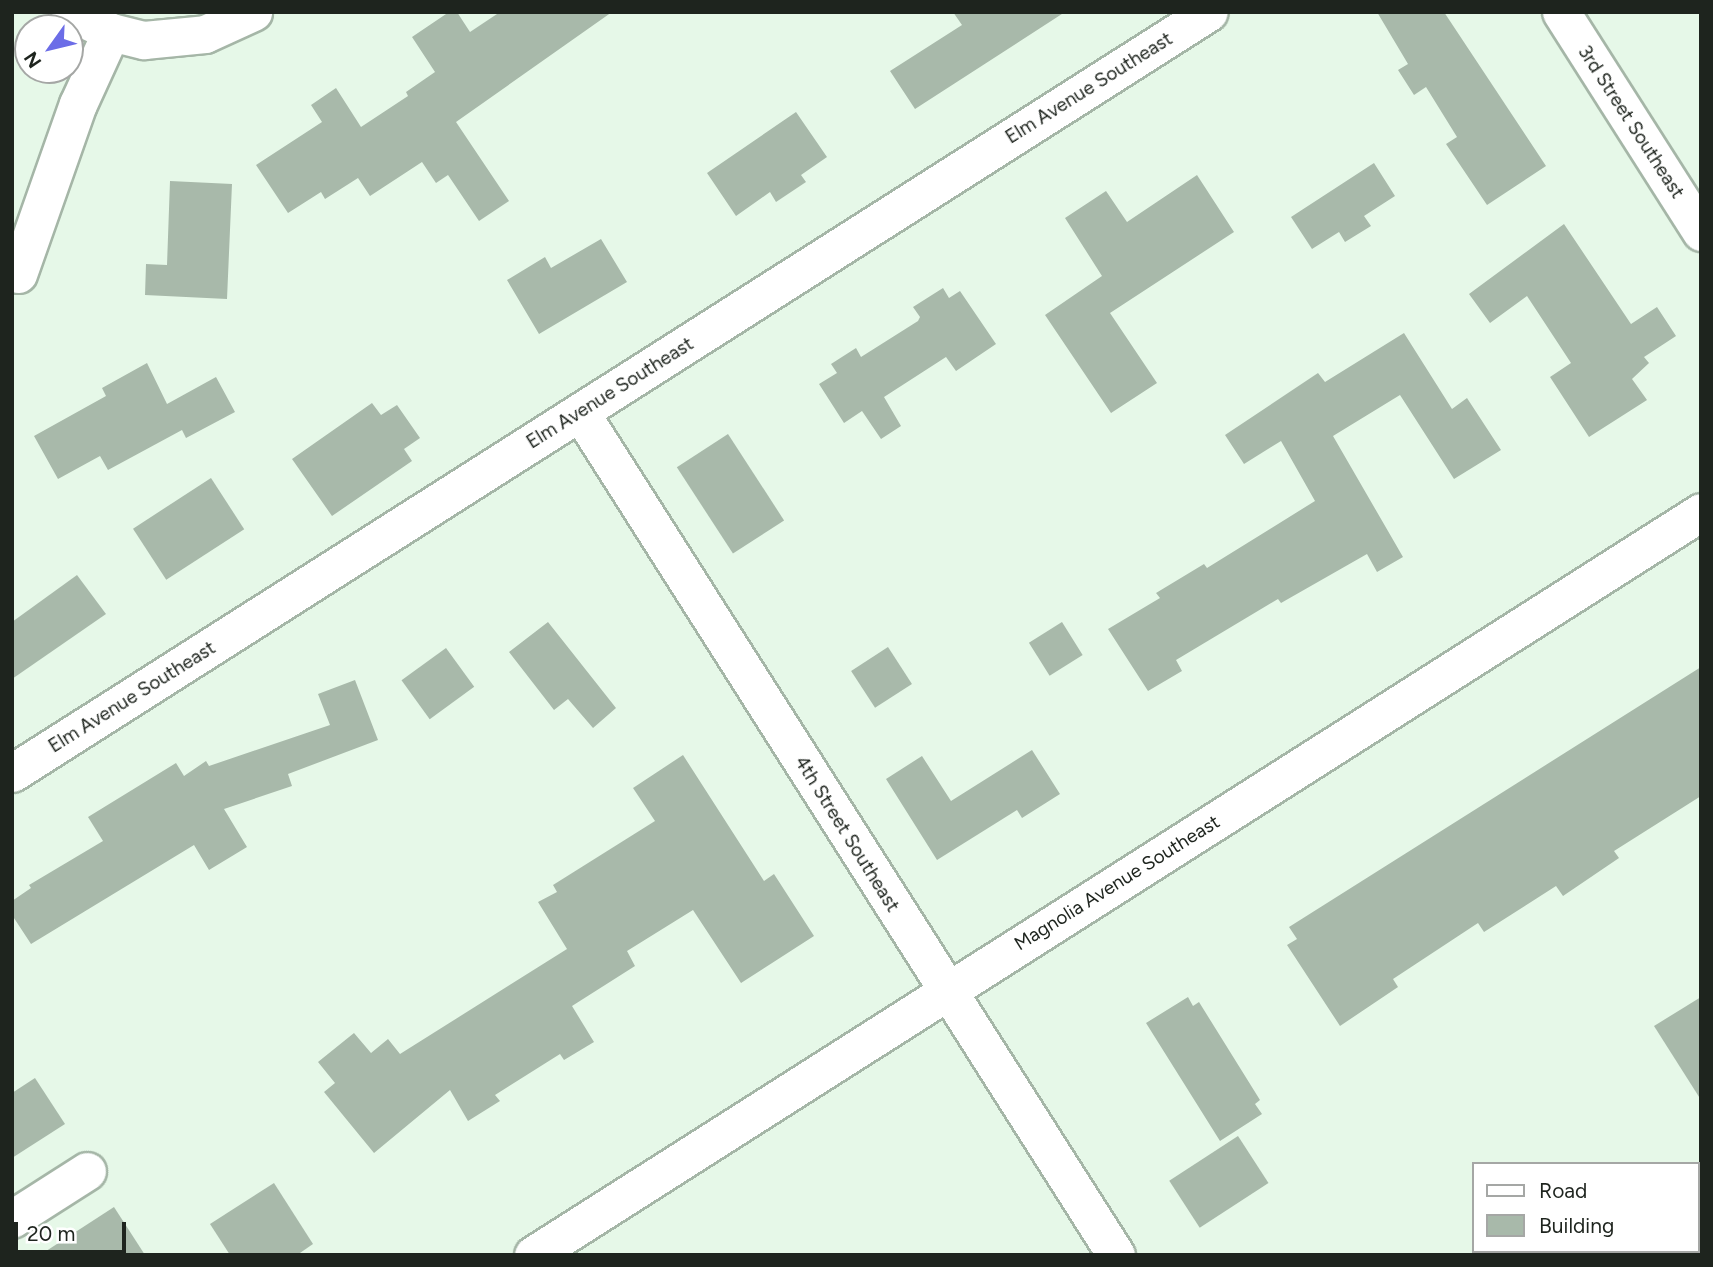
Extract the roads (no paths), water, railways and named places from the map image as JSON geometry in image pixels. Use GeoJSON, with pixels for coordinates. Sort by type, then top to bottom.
{"type":"FeatureCollection","features":[{"type":"Feature","properties":{"kind":"street"},"geometry":{"type":"LineString","coordinates":[[69,12],[111,32],[144,40],[178,39],[205,34],[253,12]]}},
{"type":"Feature","properties":{"kind":"street","name":"Elm Avenue Southeast"},"geometry":{"type":"LineString","coordinates":[[12,773],[1209,12]]}},
{"type":"Feature","properties":{"kind":"street","name":"3rd Street Southeast"},"geometry":{"type":"LineString","coordinates":[[1561,12],[1701,232]]}},
{"type":"Feature","properties":{"kind":"street"},"geometry":{"type":"LineString","coordinates":[[18,274],[78,104],[111,32]]}},
{"type":"Feature","properties":{"kind":"street","name":"4th Street Southeast"},"geometry":{"type":"LineString","coordinates":[[580,412],[1116,1255]]}},
{"type":"Feature","properties":{"kind":"street","name":"Magnolia Avenue Southeast"},"geometry":{"type":"LineString","coordinates":[[533,1255],[1701,512]]}},
{"type":"Feature","properties":{"kind":"street"},"geometry":{"type":"LineString","coordinates":[[12,1219],[87,1171]]}}]}
